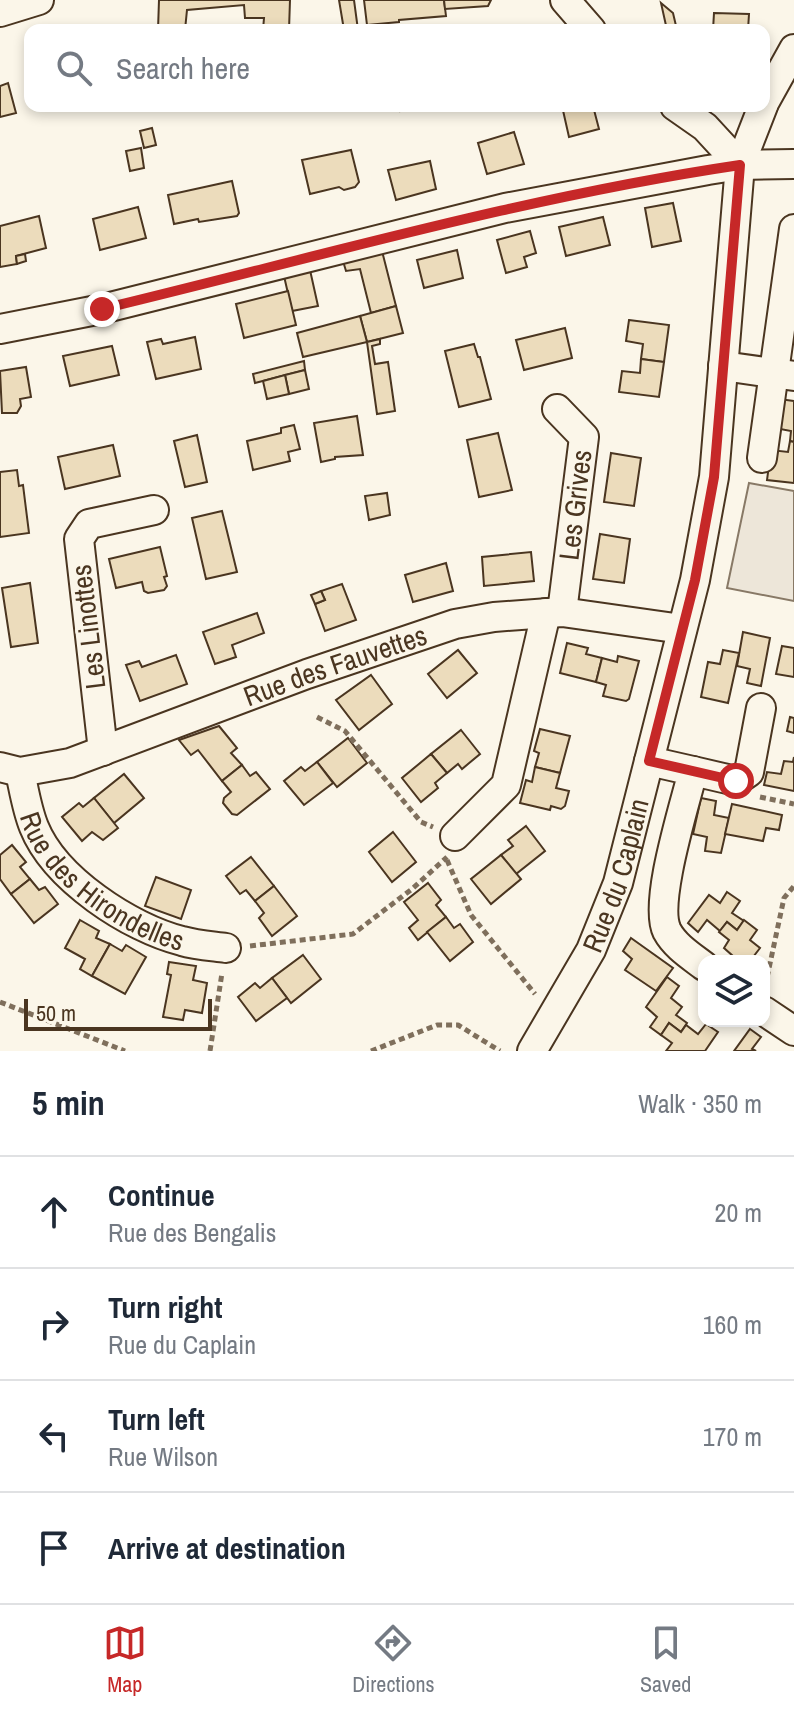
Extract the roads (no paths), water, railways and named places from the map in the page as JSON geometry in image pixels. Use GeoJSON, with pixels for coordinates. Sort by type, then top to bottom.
{"type":"FeatureCollection","features":[{"type":"Feature","properties":{"kind":"street"},"geometry":{"type":"LineString","coordinates":[[0,12],[39,0]]}},
{"type":"Feature","properties":{"kind":"street"},"geometry":{"type":"LineString","coordinates":[[565,0],[586,24]]}},
{"type":"Feature","properties":{"kind":"street","name":"Rue du Caplain"},"geometry":{"type":"LineString","coordinates":[[770,92],[794,49]]}},
{"type":"Feature","properties":{"kind":"street"},"geometry":{"type":"LineString","coordinates":[[684,112],[705,127],[740,165]]}},
{"type":"Feature","properties":{"kind":"street","name":"Rue du Caplain"},"geometry":{"type":"LineString","coordinates":[[532,1051],[591,950],[618,883],[695,580],[714,477],[740,165],[760,112]]}},
{"type":"Feature","properties":{"kind":"street"},"geometry":{"type":"LineString","coordinates":[[0,329],[116,305],[505,208],[740,165],[794,164]]}},
{"type":"Feature","properties":{"kind":"street"},"geometry":{"type":"LineString","coordinates":[[762,458],[784,375],[794,229]]}},
{"type":"Feature","properties":{"kind":"street"},"geometry":{"type":"LineString","coordinates":[[723,366],[784,375]]}},
{"type":"Feature","properties":{"kind":"street","name":"Les Grives"},"geometry":{"type":"LineString","coordinates":[[554,612],[584,437],[557,409]]}},
{"type":"Feature","properties":{"kind":"street","name":"Les Linottes"},"geometry":{"type":"LineString","coordinates":[[103,751],[79,539],[89,524],[154,510]]}},
{"type":"Feature","properties":{"kind":"street"},"geometry":{"type":"LineString","coordinates":[[451,848],[506,785],[554,612]]}},
{"type":"Feature","properties":{"kind":"street","name":"Rue des Fauvettes"},"geometry":{"type":"LineString","coordinates":[[10,770],[70,763],[307,674],[455,624],[554,612],[682,629]]}},
{"type":"Feature","properties":{"kind":"street"},"geometry":{"type":"LineString","coordinates":[[649,761],[736,781],[749,772],[761,708]]}},
{"type":"Feature","properties":{"kind":"street","name":"Rue des Hirondelles"},"geometry":{"type":"LineString","coordinates":[[10,770],[34,828],[54,858],[77,883],[138,925],[182,941],[226,948]]}},
{"type":"Feature","properties":{"kind":"street"},"geometry":{"type":"LineString","coordinates":[[693,771],[667,877],[662,915],[667,930],[678,946],[698,961]]}},
{"type":"Feature","properties":{"kind":"street"},"geometry":{"type":"LineString","coordinates":[[623,864],[667,877]]}},
{"type":"Feature","properties":{"kind":"street"},"geometry":{"type":"LineString","coordinates":[[770,1015],[794,1031]]}}]}
